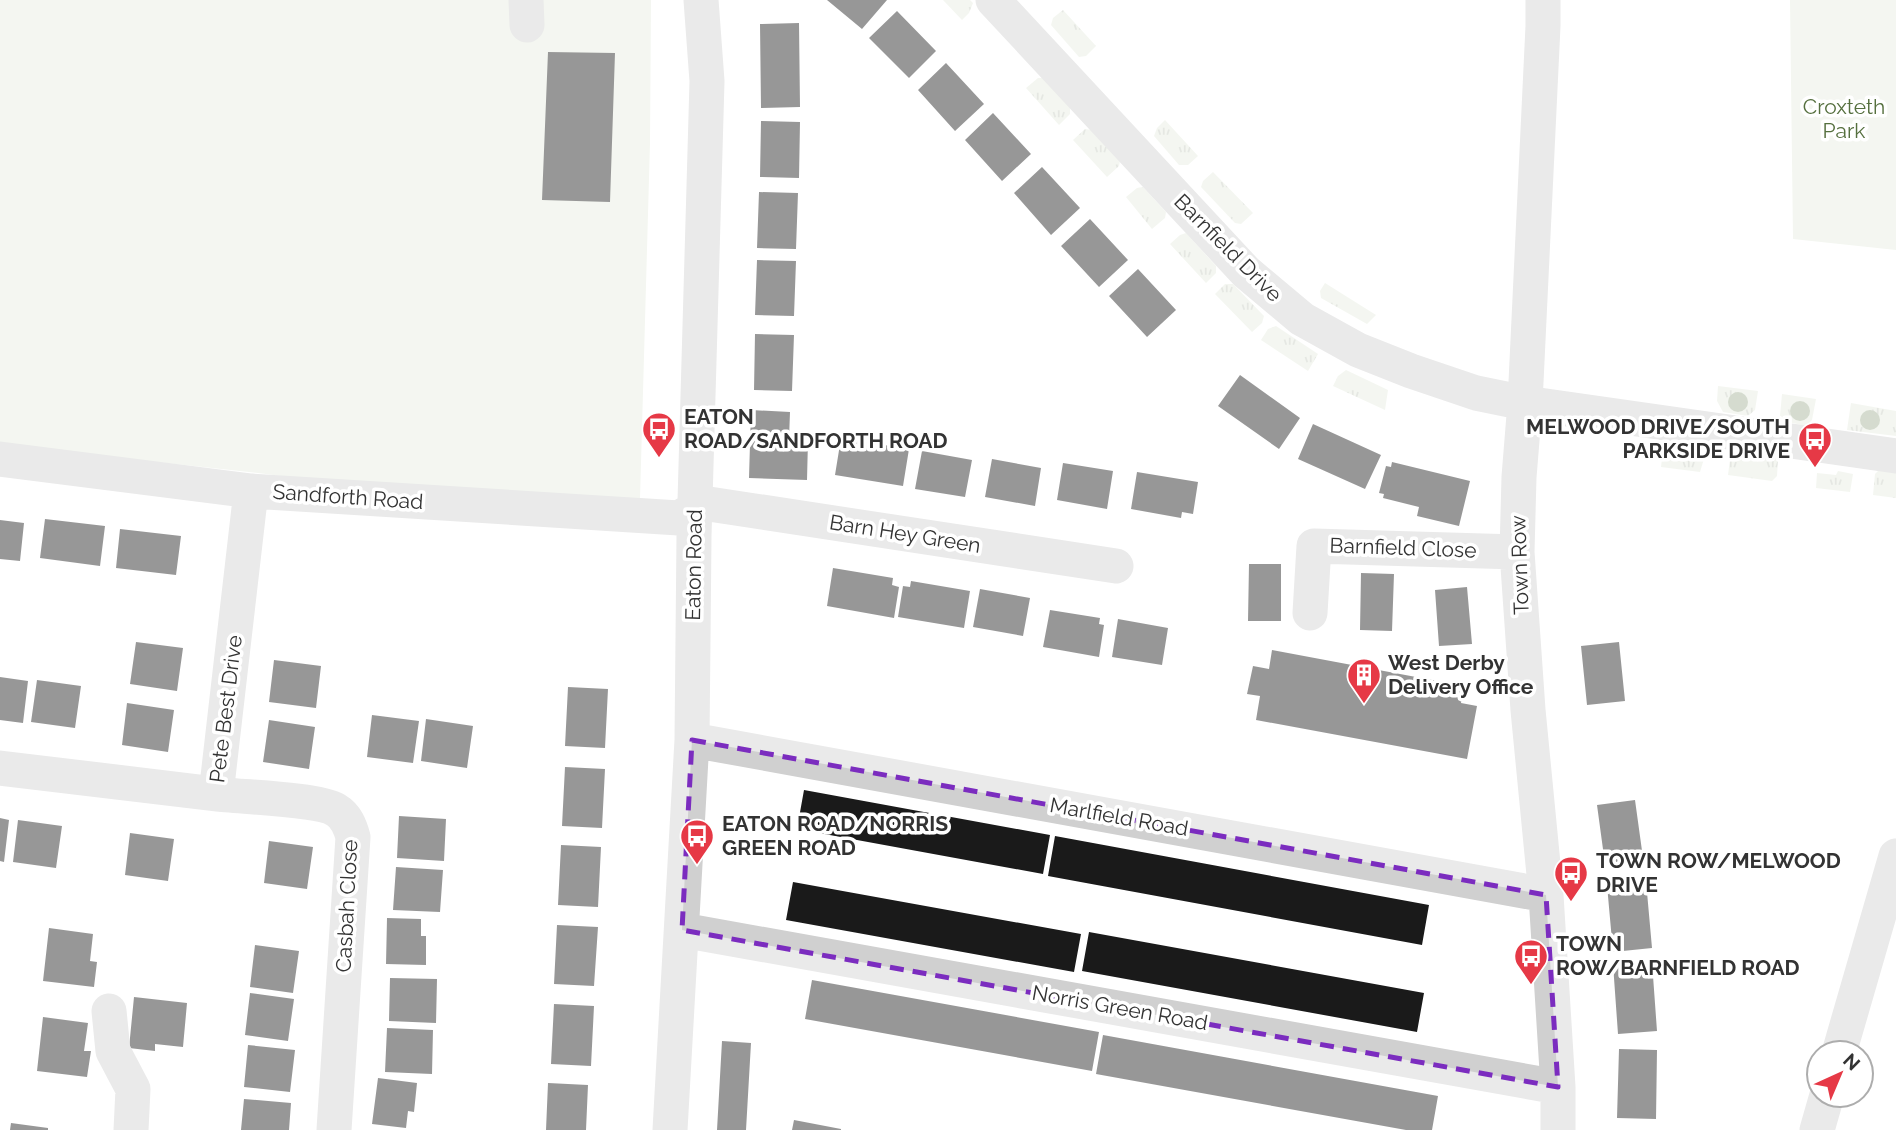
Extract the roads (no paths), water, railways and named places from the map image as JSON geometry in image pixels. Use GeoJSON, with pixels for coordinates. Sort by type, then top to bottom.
{"type":"FeatureCollection","features":[{"type":"Feature","properties":{"kind":"street","name":"Eaton Road"},"geometry":{"type":"LineString","coordinates":[[670,1130],[692,740],[695,509],[707,81],[701,0]]}},
{"type":"Feature","properties":{"kind":"street","name":"Barnfield Drive"},"geometry":{"type":"LineString","coordinates":[[993,0],[1246,272],[1302,319],[1358,350],[1476,393],[1525,403],[1896,456]]}},
{"type":"Feature","properties":{"kind":"street","name":"Town Row"},"geometry":{"type":"LineString","coordinates":[[1543,0],[1544,26],[1517,552],[1528,710],[1546,895],[1558,1087],[1558,1130]]}},
{"type":"Feature","properties":{"kind":"street","name":"Sandforth Road"},"geometry":{"type":"LineString","coordinates":[[0,459],[251,491],[679,517],[695,509]]}},
{"type":"Feature","properties":{"kind":"street","name":"Pete Best Drive"},"geometry":{"type":"LineString","coordinates":[[0,768],[216,794],[251,491]]}},
{"type":"Feature","properties":{"kind":"street","name":"Barn Hey Green"},"geometry":{"type":"LineString","coordinates":[[695,509],[709,505],[1116,566]]}},
{"type":"Feature","properties":{"kind":"street","name":"Barnfield Close"},"geometry":{"type":"LineString","coordinates":[[1310,613],[1314,546],[1517,552]]}},
{"type":"Feature","properties":{"kind":"street","name":"Marlfield Road"},"geometry":{"type":"LineString","coordinates":[[692,740],[1546,895]]}},
{"type":"Feature","properties":{"kind":"street","name":"Casbah Close"},"geometry":{"type":"LineString","coordinates":[[216,794],[327,806],[344,817],[350,826],[353,837],[334,1130]]}},
{"type":"Feature","properties":{"kind":"street"},"geometry":{"type":"LineString","coordinates":[[1843,1039],[1896,856]]}},
{"type":"Feature","properties":{"kind":"street","name":"Norris Green Road"},"geometry":{"type":"LineString","coordinates":[[682,929],[1558,1087]]}},
{"type":"Feature","properties":{"kind":"street"},"geometry":{"type":"LineString","coordinates":[[109,1011],[113,1051],[133,1089],[131,1130]]}},
{"type":"Feature","properties":{"kind":"street"},"geometry":{"type":"LineString","coordinates":[[1817,1130],[1823,1109]]}},
{"type":"Feature","properties":{"kind":"place","name":"EATON ROAD/SANDFORTH ROAD"},"geometry":{"type":"Point","coordinates":[659,459]}},
{"type":"Feature","properties":{"kind":"place","name":"MELWOOD DRIVE/SOUTH PARKSIDE DRIVE"},"geometry":{"type":"Point","coordinates":[1815,469]}},
{"type":"Feature","properties":{"kind":"place","name":"West Derby Delivery Office"},"geometry":{"type":"Point","coordinates":[1364,705]}},
{"type":"Feature","properties":{"kind":"place","name":"EATON ROAD/NORRIS GREEN ROAD"},"geometry":{"type":"Point","coordinates":[697,866]}},
{"type":"Feature","properties":{"kind":"place","name":"TOWN ROW/MELWOOD DRIVE"},"geometry":{"type":"Point","coordinates":[1571,903]}},
{"type":"Feature","properties":{"kind":"place","name":"TOWN ROW/BARNFIELD ROAD"},"geometry":{"type":"Point","coordinates":[1531,986]}},
{"type":"Feature","properties":{"kind":"park label","name":"Croxteth Park"},"geometry":{"type":"Point","coordinates":[1844,119]}}]}
